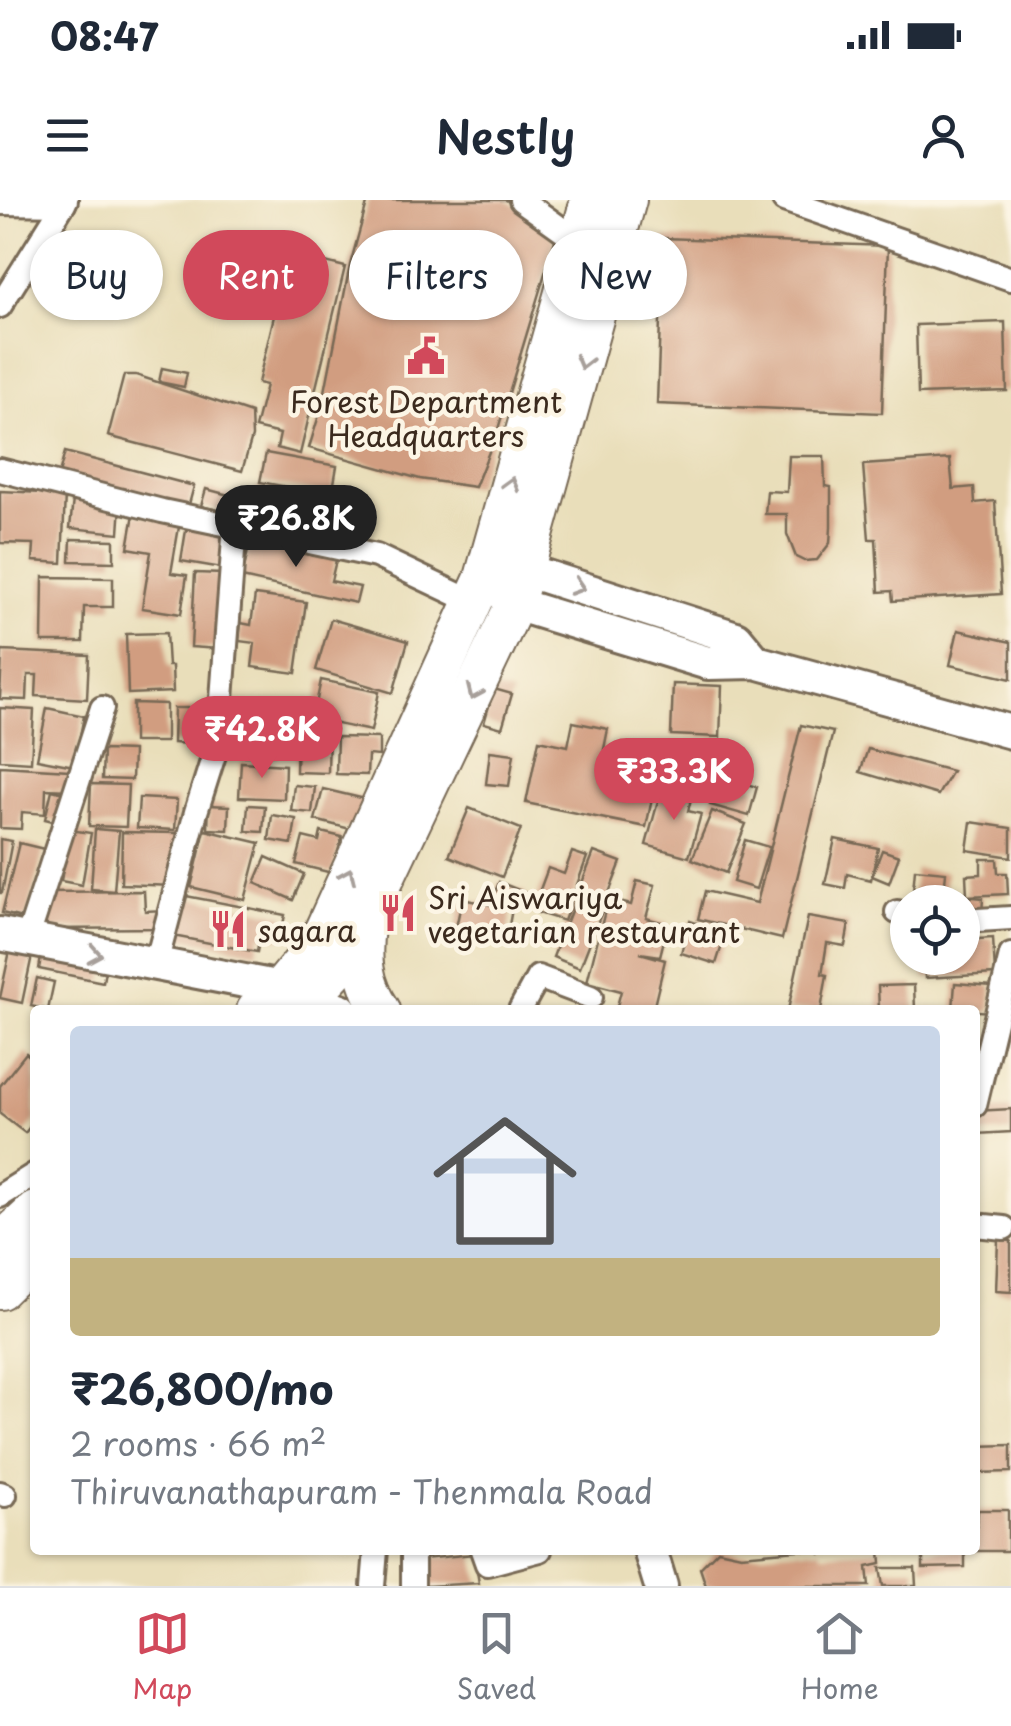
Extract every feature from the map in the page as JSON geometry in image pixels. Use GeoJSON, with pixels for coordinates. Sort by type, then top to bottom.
{"type":"FeatureCollection","features":[{"type":"Feature","properties":{"kind":"main road"},"geometry":{"type":"LineString","coordinates":[[590,200],[592,230]]}},
{"type":"Feature","properties":{"kind":"main road"},"geometry":{"type":"LineString","coordinates":[[608,230],[627,200]]}},
{"type":"Feature","properties":{"kind":"main road"},"geometry":{"type":"LineString","coordinates":[[298,1003],[318,943],[478,589],[571,320]]}},
{"type":"Feature","properties":{"kind":"main road"},"geometry":{"type":"LineString","coordinates":[[298,1003],[335,971],[366,920],[520,587],[579,320]]}},
{"type":"Feature","properties":{"kind":"main road"},"geometry":{"type":"LineString","coordinates":[[478,589],[520,587],[708,663],[756,662],[1011,732]]}},
{"type":"Feature","properties":{"kind":"main road"},"geometry":{"type":"LineString","coordinates":[[366,920],[364,980],[377,1005]]}},
{"type":"Feature","properties":{"kind":"main road"},"geometry":{"type":"LineString","coordinates":[[14,937],[156,964],[298,1003]]}},
{"type":"Feature","properties":{"kind":"main road"},"geometry":{"type":"LineString","coordinates":[[0,1244],[30,1216]]}},
{"type":"Feature","properties":{"kind":"main road"},"geometry":{"type":"LineString","coordinates":[[14,1288],[30,1264]]}},
{"type":"Feature","properties":{"kind":"main road"},"geometry":{"type":"LineString","coordinates":[[652,1555],[661,1586]]}},
{"type":"Feature","properties":{"kind":"street"},"geometry":{"type":"LineString","coordinates":[[522,200],[564,230]]}},
{"type":"Feature","properties":{"kind":"street"},"geometry":{"type":"LineString","coordinates":[[784,200],[1011,279]]}},
{"type":"Feature","properties":{"kind":"street"},"geometry":{"type":"LineString","coordinates":[[0,203],[65,202]]}},
{"type":"Feature","properties":{"kind":"street"},"geometry":{"type":"LineString","coordinates":[[0,306],[65,202]]}},
{"type":"Feature","properties":{"kind":"street"},"geometry":{"type":"LineString","coordinates":[[0,470],[162,511],[376,556],[478,589]]}},
{"type":"Feature","properties":{"kind":"street"},"geometry":{"type":"LineString","coordinates":[[156,964],[219,739],[235,525]]}},
{"type":"Feature","properties":{"kind":"street"},"geometry":{"type":"LineString","coordinates":[[14,937],[102,708]]}},
{"type":"Feature","properties":{"kind":"street"},"geometry":{"type":"LineString","coordinates":[[980,920],[1011,918]]}},
{"type":"Feature","properties":{"kind":"street"},"geometry":{"type":"LineString","coordinates":[[982,1036],[1011,955]]}},
{"type":"Feature","properties":{"kind":"street"},"geometry":{"type":"LineString","coordinates":[[523,1005],[538,977],[591,997]]}},
{"type":"Feature","properties":{"kind":"street"},"geometry":{"type":"LineString","coordinates":[[0,1196],[30,1177]]}},
{"type":"Feature","properties":{"kind":"street"},"geometry":{"type":"LineString","coordinates":[[980,1226],[1004,1228]]}},
{"type":"Feature","properties":{"kind":"street"},"geometry":{"type":"LineString","coordinates":[[373,1586],[376,1555]]}},
{"type":"Feature","properties":{"kind":"street"},"geometry":{"type":"LineString","coordinates":[[412,1555],[412,1586]]}},
{"type":"Feature","properties":{"kind":"street"},"geometry":{"type":"LineString","coordinates":[[484,1555],[488,1564],[521,1555]]}},
{"type":"Feature","properties":{"kind":"building","name":"Forest Department Headquarters"},"geometry":{"type":"Polygon","coordinates":[[[368,200],[506,200],[547,230],[543,230],[543,280],[498,429],[475,487],[420,479],[309,448],[323,402],[349,270],[349,320],[523,320],[523,230],[360,230],[368,200]]]}},
{"type":"Feature","properties":{"kind":"building"},"geometry":{"type":"Polygon","coordinates":[[[687,239],[888,246],[882,413],[657,404],[660,320],[687,320],[687,239]]]}},
{"type":"Feature","properties":{"kind":"building"},"geometry":{"type":"Polygon","coordinates":[[[329,263],[345,267],[300,454],[277,448],[280,434],[255,428],[266,385],[258,383],[273,320],[329,320],[329,263]]]}},
{"type":"Feature","properties":{"kind":"building"},"geometry":{"type":"Polygon","coordinates":[[[1005,322],[1007,391],[918,394],[916,325],[1005,322]]]}},
{"type":"Feature","properties":{"kind":"building"},"geometry":{"type":"Polygon","coordinates":[[[162,368],[187,373],[184,387],[159,382],[162,368]]]}},
{"type":"Feature","properties":{"kind":"building"},"geometry":{"type":"Polygon","coordinates":[[[124,375],[136,375],[251,413],[252,437],[242,471],[108,436],[124,375]]]}},
{"type":"Feature","properties":{"kind":"building"},"geometry":{"type":"Polygon","coordinates":[[[65,452],[194,486],[188,508],[59,474],[65,452]]]}},
{"type":"Feature","properties":{"kind":"building"},"geometry":{"type":"Polygon","coordinates":[[[266,453],[337,466],[332,495],[260,482],[266,453]]]}},
{"type":"Feature","properties":{"kind":"building"},"geometry":{"type":"Polygon","coordinates":[[[789,456],[824,456],[825,486],[831,487],[830,543],[817,560],[796,557],[787,534],[787,514],[765,514],[767,491],[787,492],[789,456]]]}},
{"type":"Feature","properties":{"kind":"building"},"geometry":{"type":"Polygon","coordinates":[[[950,459],[953,489],[974,487],[975,503],[995,501],[1001,594],[893,601],[892,591],[879,592],[876,539],[869,539],[863,465],[950,459]]]}},
{"type":"Feature","properties":{"kind":"building"},"geometry":{"type":"Polygon","coordinates":[[[257,487],[348,504],[342,536],[269,522],[270,517],[252,513],[257,487]]]}},
{"type":"Feature","properties":{"kind":"building"},"geometry":{"type":"Polygon","coordinates":[[[206,489],[236,497],[232,514],[201,506],[206,489]]]}},
{"type":"Feature","properties":{"kind":"building"},"geometry":{"type":"Polygon","coordinates":[[[0,491],[65,494],[62,563],[33,561],[34,544],[0,543],[0,491]]]}},
{"type":"Feature","properties":{"kind":"building"},"geometry":{"type":"Polygon","coordinates":[[[73,499],[121,504],[119,533],[70,528],[73,499]]]}},
{"type":"Feature","properties":{"kind":"building"},"geometry":{"type":"Polygon","coordinates":[[[134,514],[180,521],[171,573],[187,575],[181,614],[142,608],[151,552],[128,548],[134,514]]]}},
{"type":"Feature","properties":{"kind":"building"},"geometry":{"type":"Polygon","coordinates":[[[187,524],[228,530],[222,568],[181,561],[187,524]]]}},
{"type":"Feature","properties":{"kind":"building"},"geometry":{"type":"Polygon","coordinates":[[[251,537],[337,556],[331,581],[360,587],[356,603],[242,578],[251,537]]]}},
{"type":"Feature","properties":{"kind":"building"},"geometry":{"type":"Polygon","coordinates":[[[71,539],[114,540],[114,562],[70,561],[71,539]]]}},
{"type":"Feature","properties":{"kind":"building"},"geometry":{"type":"Polygon","coordinates":[[[195,573],[223,574],[219,649],[191,647],[195,573]]]}},
{"type":"Feature","properties":{"kind":"building"},"geometry":{"type":"Polygon","coordinates":[[[43,577],[113,578],[113,607],[84,607],[83,642],[42,642],[43,577]]]}},
{"type":"Feature","properties":{"kind":"building"},"geometry":{"type":"Polygon","coordinates":[[[255,595],[306,602],[296,673],[252,667],[255,643],[239,641],[241,623],[251,625],[255,595]]]}},
{"type":"Feature","properties":{"kind":"building"},"geometry":{"type":"Polygon","coordinates":[[[331,619],[408,641],[393,693],[316,670],[331,619]]]}},
{"type":"Feature","properties":{"kind":"building"},"geometry":{"type":"Polygon","coordinates":[[[958,630],[1011,642],[1011,679],[950,665],[958,630]]]}},
{"type":"Feature","properties":{"kind":"building"},"geometry":{"type":"Polygon","coordinates":[[[166,633],[173,692],[128,694],[126,634],[166,633]]]}},
{"type":"Feature","properties":{"kind":"building"},"geometry":{"type":"Polygon","coordinates":[[[2,651],[89,655],[87,699],[36,696],[37,675],[28,675],[27,700],[0,699],[2,651]]]}},
{"type":"Feature","properties":{"kind":"building"},"geometry":{"type":"Polygon","coordinates":[[[321,680],[379,692],[371,731],[313,719],[321,680]]]}},
{"type":"Feature","properties":{"kind":"building"},"geometry":{"type":"Polygon","coordinates":[[[673,684],[722,686],[720,737],[671,735],[673,684]]]}},
{"type":"Feature","properties":{"kind":"building"},"geometry":{"type":"Polygon","coordinates":[[[494,689],[512,694],[502,728],[484,723],[494,689]]]}},
{"type":"Feature","properties":{"kind":"building"},"geometry":{"type":"Polygon","coordinates":[[[133,703],[166,704],[166,742],[133,742],[133,703]]]}},
{"type":"Feature","properties":{"kind":"building"},"geometry":{"type":"Polygon","coordinates":[[[0,708],[34,710],[31,762],[0,760],[0,708]]]}},
{"type":"Feature","properties":{"kind":"building"},"geometry":{"type":"Polygon","coordinates":[[[47,708],[84,716],[74,766],[37,759],[47,708]]]}},
{"type":"Feature","properties":{"kind":"building"},"geometry":{"type":"Polygon","coordinates":[[[174,708],[208,708],[207,738],[192,738],[192,744],[173,743],[174,708]]]}},
{"type":"Feature","properties":{"kind":"building"},"geometry":{"type":"Polygon","coordinates":[[[573,722],[608,729],[604,749],[660,761],[646,827],[526,803],[539,740],[568,746],[573,722]]]}},
{"type":"Feature","properties":{"kind":"building"},"geometry":{"type":"Polygon","coordinates":[[[801,725],[833,732],[782,939],[698,919],[705,891],[757,903],[801,725]]]}},
{"type":"Feature","properties":{"kind":"building"},"geometry":{"type":"Polygon","coordinates":[[[288,729],[289,753],[242,756],[241,731],[288,729]]]}},
{"type":"Feature","properties":{"kind":"building"},"geometry":{"type":"Polygon","coordinates":[[[297,732],[329,733],[328,773],[296,772],[297,732]]]}},
{"type":"Feature","properties":{"kind":"building"},"geometry":{"type":"Polygon","coordinates":[[[337,737],[379,738],[379,756],[368,755],[367,775],[336,774],[337,737]]]}},
{"type":"Feature","properties":{"kind":"building"},"geometry":{"type":"Polygon","coordinates":[[[868,749],[952,771],[938,795],[860,772],[868,749]]]}},
{"type":"Feature","properties":{"kind":"building"},"geometry":{"type":"Polygon","coordinates":[[[103,750],[133,751],[132,780],[102,779],[103,750]]]}},
{"type":"Feature","properties":{"kind":"building"},"geometry":{"type":"Polygon","coordinates":[[[490,751],[514,754],[509,786],[486,784],[490,751]]]}},
{"type":"Feature","properties":{"kind":"building"},"geometry":{"type":"Polygon","coordinates":[[[241,762],[285,765],[284,799],[239,797],[241,762]]]}},
{"type":"Feature","properties":{"kind":"building"},"geometry":{"type":"Polygon","coordinates":[[[0,766],[69,770],[68,790],[46,789],[45,814],[22,812],[21,829],[0,828],[0,766]]]}},
{"type":"Feature","properties":{"kind":"building"},"geometry":{"type":"Polygon","coordinates":[[[719,776],[757,787],[749,816],[710,805],[719,776]]]}},
{"type":"Feature","properties":{"kind":"building"},"geometry":{"type":"Polygon","coordinates":[[[91,784],[128,785],[126,827],[89,826],[91,784]]]}},
{"type":"Feature","properties":{"kind":"building"},"geometry":{"type":"Polygon","coordinates":[[[294,785],[315,787],[312,813],[291,811],[294,785]]]}},
{"type":"Feature","properties":{"kind":"building"},"geometry":{"type":"Polygon","coordinates":[[[662,787],[692,795],[688,811],[701,814],[689,857],[646,845],[662,787]]]}},
{"type":"Feature","properties":{"kind":"building"},"geometry":{"type":"Polygon","coordinates":[[[323,789],[365,799],[358,831],[315,820],[323,789]]]}},
{"type":"Feature","properties":{"kind":"building"},"geometry":{"type":"Polygon","coordinates":[[[52,790],[68,794],[61,823],[45,819],[52,790]]]}},
{"type":"Feature","properties":{"kind":"building"},"geometry":{"type":"Polygon","coordinates":[[[139,798],[177,800],[175,830],[137,828],[139,798]]]}},
{"type":"Feature","properties":{"kind":"building"},"geometry":{"type":"Polygon","coordinates":[[[209,805],[229,806],[228,830],[208,829],[209,805]]]}},
{"type":"Feature","properties":{"kind":"building"},"geometry":{"type":"Polygon","coordinates":[[[248,805],[265,806],[263,832],[246,831],[248,805]]]}},
{"type":"Feature","properties":{"kind":"building"},"geometry":{"type":"Polygon","coordinates":[[[469,808],[521,829],[502,877],[449,856],[469,808]]]}},
{"type":"Feature","properties":{"kind":"building"},"geometry":{"type":"Polygon","coordinates":[[[712,811],[746,824],[726,873],[692,859],[712,811]]]}},
{"type":"Feature","properties":{"kind":"building"},"geometry":{"type":"Polygon","coordinates":[[[272,815],[296,819],[292,844],[269,840],[272,815]]]}},
{"type":"Feature","properties":{"kind":"building"},"geometry":{"type":"Polygon","coordinates":[[[971,822],[1011,828],[1011,857],[967,850],[971,822]]]}},
{"type":"Feature","properties":{"kind":"building"},"geometry":{"type":"Polygon","coordinates":[[[95,829],[119,831],[114,891],[91,889],[95,829]]]}},
{"type":"Feature","properties":{"kind":"building"},"geometry":{"type":"Polygon","coordinates":[[[69,830],[91,833],[82,885],[61,881],[69,830]]]}},
{"type":"Feature","properties":{"kind":"building"},"geometry":{"type":"Polygon","coordinates":[[[205,830],[260,843],[245,900],[191,887],[205,830]]]}},
{"type":"Feature","properties":{"kind":"building"},"geometry":{"type":"Polygon","coordinates":[[[122,832],[177,833],[175,886],[121,884],[122,832]]]}},
{"type":"Feature","properties":{"kind":"building"},"geometry":{"type":"Polygon","coordinates":[[[321,832],[342,837],[332,873],[296,864],[303,837],[319,841],[321,832]]]}},
{"type":"Feature","properties":{"kind":"building"},"geometry":{"type":"Polygon","coordinates":[[[0,839],[12,841],[2,893],[0,893],[0,839]]]}},
{"type":"Feature","properties":{"kind":"building"},"geometry":{"type":"Polygon","coordinates":[[[835,839],[878,848],[871,880],[847,874],[845,888],[825,884],[835,839]]]}},
{"type":"Feature","properties":{"kind":"building"},"geometry":{"type":"Polygon","coordinates":[[[745,840],[769,847],[756,889],[733,882],[745,840]]]}},
{"type":"Feature","properties":{"kind":"building"},"geometry":{"type":"Polygon","coordinates":[[[19,843],[44,849],[26,919],[2,913],[19,843]]]}},
{"type":"Feature","properties":{"kind":"building"},"geometry":{"type":"Polygon","coordinates":[[[882,850],[899,856],[889,883],[872,876],[882,850]]]}},
{"type":"Feature","properties":{"kind":"building"},"geometry":{"type":"Polygon","coordinates":[[[572,852],[587,857],[564,921],[532,911],[548,868],[564,874],[572,852]]]}},
{"type":"Feature","properties":{"kind":"building"},"geometry":{"type":"Polygon","coordinates":[[[594,852],[621,862],[580,968],[553,957],[594,852]]]}},
{"type":"Feature","properties":{"kind":"building"},"geometry":{"type":"Polygon","coordinates":[[[266,857],[304,874],[293,900],[255,883],[266,857]]]}},
{"type":"Feature","properties":{"kind":"building"},"geometry":{"type":"Polygon","coordinates":[[[981,859],[997,859],[998,873],[1007,873],[1008,894],[980,895],[980,885],[966,885],[966,875],[981,874],[981,859]]]}},
{"type":"Feature","properties":{"kind":"building"},"geometry":{"type":"Polygon","coordinates":[[[915,869],[946,872],[945,885],[914,885],[915,869]]]}},
{"type":"Feature","properties":{"kind":"building"},"geometry":{"type":"Polygon","coordinates":[[[637,881],[655,885],[646,918],[668,924],[660,956],[640,953],[665,960],[654,1005],[617,1005],[621,991],[587,982],[608,899],[631,905],[637,881]]]}},
{"type":"Feature","properties":{"kind":"building"},"geometry":{"type":"Polygon","coordinates":[[[499,882],[526,893],[520,908],[493,898],[499,882]]]}},
{"type":"Feature","properties":{"kind":"building"},"geometry":{"type":"Polygon","coordinates":[[[144,891],[145,911],[165,910],[165,928],[45,929],[44,892],[144,891]]]}},
{"type":"Feature","properties":{"kind":"building","name":"sagara"},"geometry":{"type":"Polygon","coordinates":[[[181,895],[285,915],[280,939],[260,935],[257,952],[173,936],[181,895]]]}},
{"type":"Feature","properties":{"kind":"building"},"geometry":{"type":"Polygon","coordinates":[[[462,899],[512,909],[505,947],[454,937],[462,899]]]}},
{"type":"Feature","properties":{"kind":"building"},"geometry":{"type":"Polygon","coordinates":[[[808,917],[849,924],[845,946],[827,943],[822,1005],[789,1005],[808,917]]]}},
{"type":"Feature","properties":{"kind":"building"},"geometry":{"type":"Polygon","coordinates":[[[690,921],[726,933],[716,964],[681,953],[690,921]]]}},
{"type":"Feature","properties":{"kind":"building"},"geometry":{"type":"Polygon","coordinates":[[[993,938],[995,974],[980,975],[980,939],[993,938]]]}},
{"type":"Feature","properties":{"kind":"building"},"geometry":{"type":"Polygon","coordinates":[[[12,941],[34,946],[22,1003],[0,998],[12,941]]]}},
{"type":"Feature","properties":{"kind":"building"},"geometry":{"type":"Polygon","coordinates":[[[42,951],[106,965],[103,982],[39,969],[42,951]]]}},
{"type":"Feature","properties":{"kind":"building"},"geometry":{"type":"Polygon","coordinates":[[[925,975],[978,975],[925,978],[925,975]]]}},
{"type":"Feature","properties":{"kind":"building"},"geometry":{"type":"Polygon","coordinates":[[[37,978],[54,982],[49,1005],[31,1005],[37,978]]]}},
{"type":"Feature","properties":{"kind":"building"},"geometry":{"type":"Polygon","coordinates":[[[955,983],[992,986],[990,1012],[980,1011],[980,1005],[953,1005],[955,983]]]}},
{"type":"Feature","properties":{"kind":"building"},"geometry":{"type":"Polygon","coordinates":[[[914,985],[915,1005],[879,1005],[878,986],[914,985]]]}},
{"type":"Feature","properties":{"kind":"building"},"geometry":{"type":"Polygon","coordinates":[[[26,1053],[30,1057],[30,1126],[25,1133],[0,1114],[0,1086],[26,1053]]]}},
{"type":"Feature","properties":{"kind":"building"},"geometry":{"type":"Polygon","coordinates":[[[1011,1109],[1011,1132],[980,1134],[980,1111],[1011,1109]]]}},
{"type":"Feature","properties":{"kind":"building"},"geometry":{"type":"Polygon","coordinates":[[[998,1240],[1011,1241],[1011,1292],[996,1291],[998,1240]]]}},
{"type":"Feature","properties":{"kind":"building"},"geometry":{"type":"Polygon","coordinates":[[[1011,1445],[1011,1472],[980,1473],[980,1446],[1011,1445]]]}},
{"type":"Feature","properties":{"kind":"building"},"geometry":{"type":"Polygon","coordinates":[[[980,1510],[1008,1510],[1008,1551],[980,1551],[980,1510]]]}},
{"type":"Feature","properties":{"kind":"building"},"geometry":{"type":"Polygon","coordinates":[[[474,1555],[479,1583],[426,1586],[422,1559],[474,1555]]]}},
{"type":"Feature","properties":{"kind":"building"},"geometry":{"type":"Polygon","coordinates":[[[713,1555],[880,1555],[881,1564],[867,1567],[869,1586],[706,1586],[700,1568],[713,1555]]]}},
{"type":"Feature","properties":{"kind":"building"},"geometry":{"type":"Polygon","coordinates":[[[923,1555],[965,1555],[965,1567],[923,1568],[923,1555]]]}},
{"type":"Feature","properties":{"kind":"building"},"geometry":{"type":"Polygon","coordinates":[[[880,1568],[915,1568],[916,1586],[883,1586],[880,1568]]]}},
{"type":"Feature","properties":{"kind":"place","name":"Forest Department Headquarters"},"geometry":{"type":"Point","coordinates":[426,356]}},
{"type":"Feature","properties":{"kind":"place","name":"Sri Aiswariya vegetarian restaurant"},"geometry":{"type":"Point","coordinates":[398,913]}},
{"type":"Feature","properties":{"kind":"place","name":"sagara"},"geometry":{"type":"Point","coordinates":[228,929]}}]}
